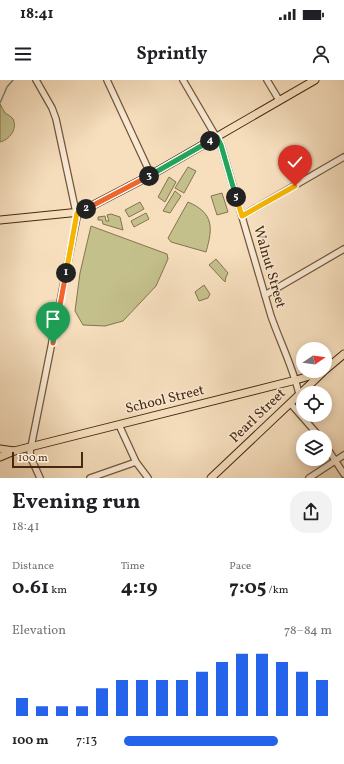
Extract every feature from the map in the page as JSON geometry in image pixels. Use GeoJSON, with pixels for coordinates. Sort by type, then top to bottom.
{"type":"FeatureCollection","features":[{"type":"Feature","properties":{"kind":"main road"},"geometry":{"type":"LineString","coordinates":[[0,220],[77,213],[151,175],[315,80]]}},
{"type":"Feature","properties":{"kind":"main road","name":"Pearl Street"},"geometry":{"type":"LineString","coordinates":[[332,365],[343,356]]}},
{"type":"Feature","properties":{"kind":"main road","name":"School Street"},"geometry":{"type":"LineString","coordinates":[[0,457],[14,451],[302,378]]}},
{"type":"Feature","properties":{"kind":"main road","name":"Pearl Street"},"geometry":{"type":"LineString","coordinates":[[308,386],[316,378]]}},
{"type":"Feature","properties":{"kind":"main road","name":"Pearl Street"},"geometry":{"type":"LineString","coordinates":[[215,477],[296,397]]}},
{"type":"Feature","properties":{"kind":"main road","name":"School Street"},"geometry":{"type":"LineString","coordinates":[[0,449],[14,451]]}},
{"type":"Feature","properties":{"kind":"street"},"geometry":{"type":"LineString","coordinates":[[36,80],[56,118],[77,213],[58,315],[30,447],[31,458],[40,478]]}},
{"type":"Feature","properties":{"kind":"street"},"geometry":{"type":"LineString","coordinates":[[107,80],[151,175]]}},
{"type":"Feature","properties":{"kind":"street","name":"Walnut Street"},"geometry":{"type":"LineString","coordinates":[[183,80],[221,145],[270,316],[297,386]]}},
{"type":"Feature","properties":{"kind":"street"},"geometry":{"type":"LineString","coordinates":[[267,80],[280,100]]}},
{"type":"Feature","properties":{"kind":"street"},"geometry":{"type":"LineString","coordinates":[[242,216],[344,157]]}},
{"type":"Feature","properties":{"kind":"street"},"geometry":{"type":"LineString","coordinates":[[265,295],[344,249]]}},
{"type":"Feature","properties":{"kind":"street"},"geometry":{"type":"LineString","coordinates":[[290,403],[314,430]]}},
{"type":"Feature","properties":{"kind":"street"},"geometry":{"type":"LineString","coordinates":[[119,425],[136,462],[148,478]]}},
{"type":"Feature","properties":{"kind":"street"},"geometry":{"type":"LineString","coordinates":[[309,478],[344,455]]}},
{"type":"Feature","properties":{"kind":"street"},"geometry":{"type":"LineString","coordinates":[[332,456],[344,474]]}},
{"type":"Feature","properties":{"kind":"street"},"geometry":{"type":"LineString","coordinates":[[90,478],[136,462]]}},
{"type":"Feature","properties":{"kind":"shaded area"},"geometry":{"type":"Polygon","coordinates":[[[0,104],[5,113],[13,119],[14,127],[12,134],[7,139],[0,142],[0,104]]]}},
{"type":"Feature","properties":{"kind":"shaded area"},"geometry":{"type":"Polygon","coordinates":[[[188,167],[196,171],[184,193],[175,188],[188,167]]]}},
{"type":"Feature","properties":{"kind":"shaded area"},"geometry":{"type":"Polygon","coordinates":[[[169,177],[176,182],[165,202],[158,197],[169,177]]]}},
{"type":"Feature","properties":{"kind":"shaded area"},"geometry":{"type":"Polygon","coordinates":[[[175,191],[181,196],[170,213],[163,211],[175,191]]]}},
{"type":"Feature","properties":{"kind":"shaded area"},"geometry":{"type":"Polygon","coordinates":[[[222,193],[228,212],[217,215],[211,196],[222,193]]]}},
{"type":"Feature","properties":{"kind":"shaded area"},"geometry":{"type":"Polygon","coordinates":[[[140,202],[144,209],[129,217],[125,210],[140,202]]]}},
{"type":"Feature","properties":{"kind":"shaded area"},"geometry":{"type":"Polygon","coordinates":[[[188,202],[197,206],[207,216],[210,236],[206,252],[171,242],[168,238],[188,202]]]}},
{"type":"Feature","properties":{"kind":"shaded area"},"geometry":{"type":"Polygon","coordinates":[[[146,213],[149,219],[134,227],[131,221],[146,213]]]}},
{"type":"Feature","properties":{"kind":"shaded area"},"geometry":{"type":"Polygon","coordinates":[[[111,214],[120,217],[123,230],[103,224],[102,220],[98,220],[98,217],[105,216],[106,221],[109,221],[107,215],[111,214]]]}},
{"type":"Feature","properties":{"kind":"shaded area"},"geometry":{"type":"Polygon","coordinates":[[[91,226],[167,254],[168,259],[156,286],[123,321],[105,326],[83,325],[75,311],[80,273],[91,226]]]}},
{"type":"Feature","properties":{"kind":"shaded area"},"geometry":{"type":"Polygon","coordinates":[[[216,259],[228,273],[225,282],[209,265],[216,259]]]}},
{"type":"Feature","properties":{"kind":"shaded area"},"geometry":{"type":"Polygon","coordinates":[[[204,285],[210,294],[208,298],[199,301],[195,292],[204,285]]]}},
{"type":"Feature","properties":{"kind":"waterway"},"geometry":{"type":"LineString","coordinates":[[0,103],[7,87],[13,80]]}},
{"type":"Feature","properties":{"kind":"route"},"geometry":{"type":"LineString","coordinates":[[53,343],[77,213],[129,187],[217,137],[221,145],[242,216],[295,186]]}}]}
